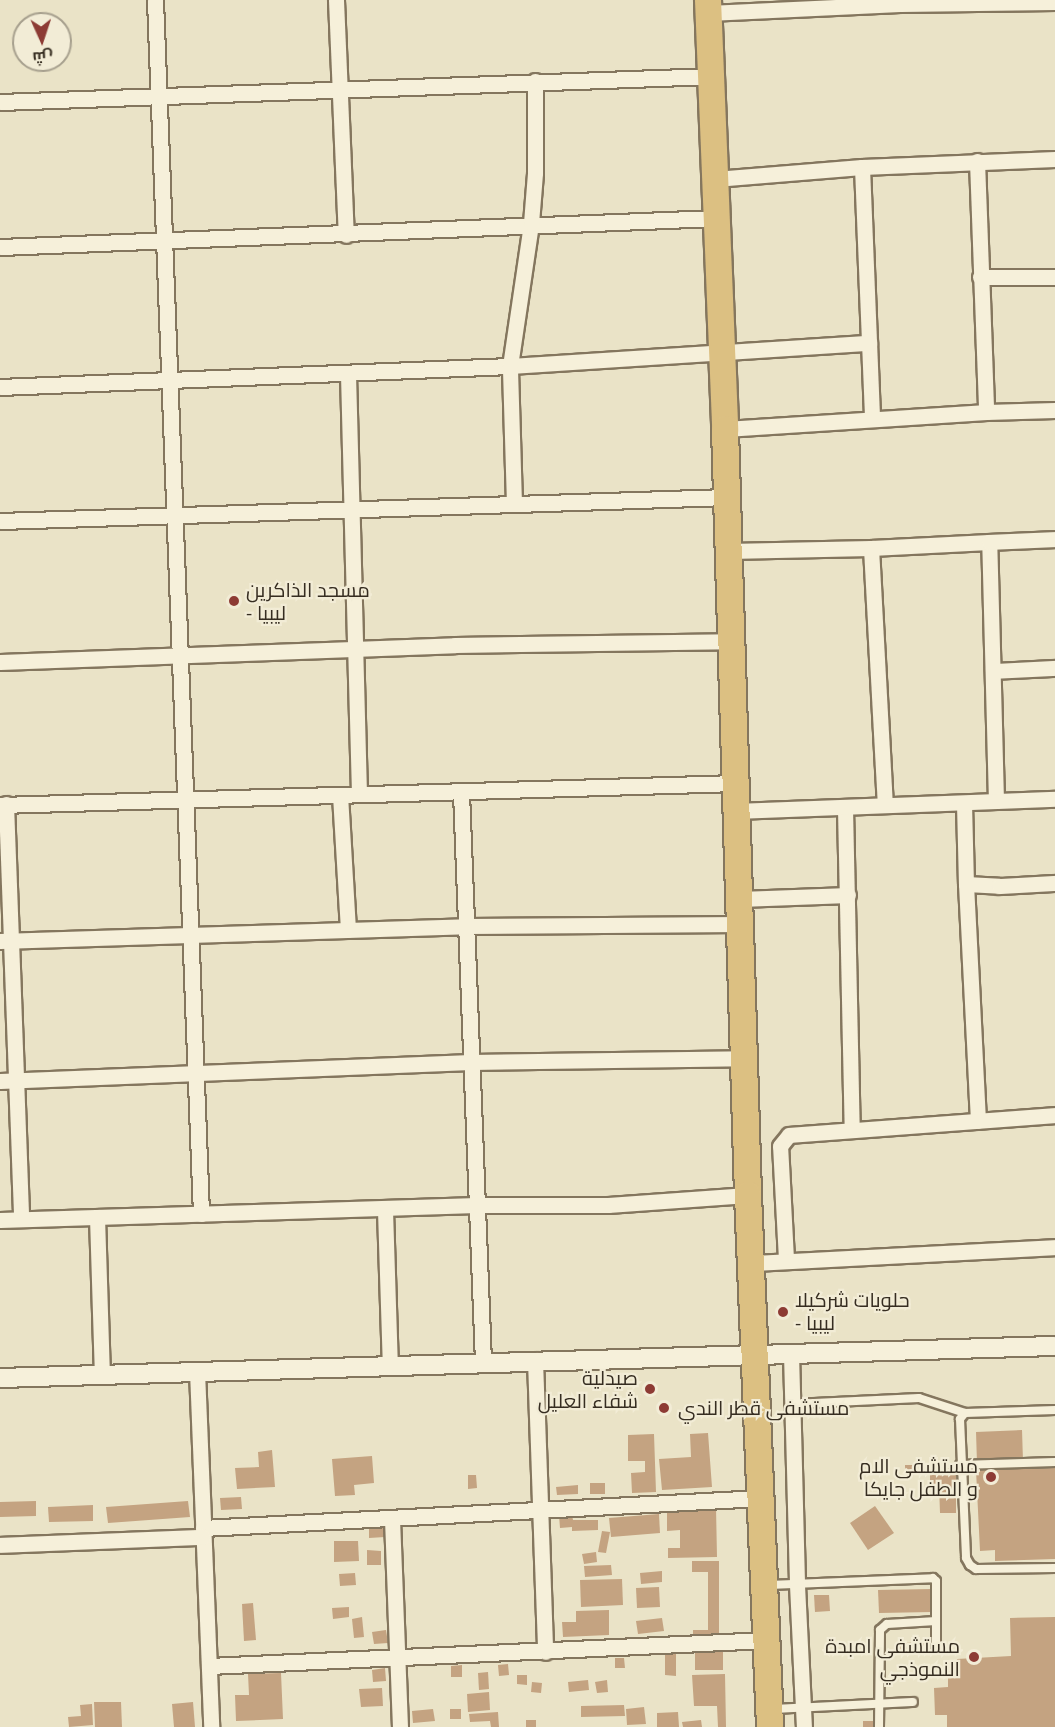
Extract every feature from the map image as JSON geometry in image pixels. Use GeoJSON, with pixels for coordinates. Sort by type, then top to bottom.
{"type":"FeatureCollection","features":[{"type":"Feature","properties":{"kind":"highway"},"geometry":{"type":"LineString","coordinates":[[708,7],[725,429],[748,1195],[770,1718]]}},
{"type":"Feature","properties":{"kind":"street"},"geometry":{"type":"LineString","coordinates":[[155,0],[193,935],[201,1214]]}},
{"type":"Feature","properties":{"kind":"street"},"geometry":{"type":"LineString","coordinates":[[336,0],[346,235]]}},
{"type":"Feature","properties":{"kind":"street"},"geometry":{"type":"LineString","coordinates":[[708,7],[1055,2]]}},
{"type":"Feature","properties":{"kind":"street"},"geometry":{"type":"LineString","coordinates":[[0,102],[340,92],[535,81],[711,76]]}},
{"type":"Feature","properties":{"kind":"street"},"geometry":{"type":"LineString","coordinates":[[514,504],[510,366],[531,223],[535,173],[535,81]]}},
{"type":"Feature","properties":{"kind":"street"},"geometry":{"type":"LineString","coordinates":[[715,179],[862,167],[1055,159]]}},
{"type":"Feature","properties":{"kind":"street"},"geometry":{"type":"LineString","coordinates":[[976,161],[986,412]]}},
{"type":"Feature","properties":{"kind":"street"},"geometry":{"type":"LineString","coordinates":[[862,167],[872,419]]}},
{"type":"Feature","properties":{"kind":"street"},"geometry":{"type":"LineString","coordinates":[[0,247],[346,235],[531,223],[716,218]]}},
{"type":"Feature","properties":{"kind":"street"},"geometry":{"type":"LineString","coordinates":[[980,277],[1055,277]]}},
{"type":"Feature","properties":{"kind":"street"},"geometry":{"type":"LineString","coordinates":[[0,387],[510,366],[869,343]]}},
{"type":"Feature","properties":{"kind":"street"},"geometry":{"type":"LineString","coordinates":[[348,374],[358,793]]}},
{"type":"Feature","properties":{"kind":"street"},"geometry":{"type":"LineString","coordinates":[[725,429],[986,412],[1055,410]]}},
{"type":"Feature","properties":{"kind":"street"},"geometry":{"type":"LineString","coordinates":[[0,521],[727,496]]}},
{"type":"Feature","properties":{"kind":"street"},"geometry":{"type":"LineString","coordinates":[[728,551],[871,548],[1055,539]]}},
{"type":"Feature","properties":{"kind":"street"},"geometry":{"type":"LineString","coordinates":[[989,542],[996,801]]}},
{"type":"Feature","properties":{"kind":"street"},"geometry":{"type":"LineString","coordinates":[[871,548],[885,806]]}},
{"type":"Feature","properties":{"kind":"street"},"geometry":{"type":"LineString","coordinates":[[0,662],[354,649],[731,641]]}},
{"type":"Feature","properties":{"kind":"street"},"geometry":{"type":"LineString","coordinates":[[993,671],[1055,668]]}},
{"type":"Feature","properties":{"kind":"street"},"geometry":{"type":"LineString","coordinates":[[21,1219],[8,1080],[3,805],[736,783]]}},
{"type":"Feature","properties":{"kind":"street"},"geometry":{"type":"LineString","coordinates":[[461,792],[483,1362]]}},
{"type":"Feature","properties":{"kind":"street"},"geometry":{"type":"LineString","coordinates":[[340,795],[348,930]]}},
{"type":"Feature","properties":{"kind":"street"},"geometry":{"type":"LineString","coordinates":[[736,811],[1055,799]]}},
{"type":"Feature","properties":{"kind":"street"},"geometry":{"type":"LineString","coordinates":[[964,803],[978,1121]]}},
{"type":"Feature","properties":{"kind":"street"},"geometry":{"type":"LineString","coordinates":[[845,808],[852,1129]]}},
{"type":"Feature","properties":{"kind":"street"},"geometry":{"type":"LineString","coordinates":[[966,884],[999,886],[1055,883]]}},
{"type":"Feature","properties":{"kind":"street"},"geometry":{"type":"LineString","coordinates":[[740,899],[848,895]]}},
{"type":"Feature","properties":{"kind":"street"},"geometry":{"type":"LineString","coordinates":[[5,941],[466,926],[741,924]]}},
{"type":"Feature","properties":{"kind":"street"},"geometry":{"type":"LineString","coordinates":[[8,1080],[471,1062],[744,1058]]}},
{"type":"Feature","properties":{"kind":"street"},"geometry":{"type":"LineString","coordinates":[[786,1259],[780,1146],[789,1135],[1055,1115]]}},
{"type":"Feature","properties":{"kind":"street"},"geometry":{"type":"LineString","coordinates":[[0,1220],[385,1210],[477,1205],[608,1205],[748,1195]]}},
{"type":"Feature","properties":{"kind":"street"},"geometry":{"type":"LineString","coordinates":[[385,1210],[390,1365]]}},
{"type":"Feature","properties":{"kind":"street"},"geometry":{"type":"LineString","coordinates":[[97,1217],[102,1374]]}},
{"type":"Feature","properties":{"kind":"street"},"geometry":{"type":"LineString","coordinates":[[752,1263],[786,1259],[1055,1247]]}},
{"type":"Feature","properties":{"kind":"street"},"geometry":{"type":"LineString","coordinates":[[0,1378],[1055,1346]]}},
{"type":"Feature","properties":{"kind":"street"},"geometry":{"type":"LineString","coordinates":[[791,1353],[797,1585],[804,1727]]}},
{"type":"Feature","properties":{"kind":"street"},"geometry":{"type":"LineString","coordinates":[[535,1360],[545,1652]]}},
{"type":"Feature","properties":{"kind":"street"},"geometry":{"type":"LineString","coordinates":[[197,1371],[211,1727]]}},
{"type":"Feature","properties":{"kind":"street"},"geometry":{"type":"LineString","coordinates":[[0,1545],[761,1498]]}},
{"type":"Feature","properties":{"kind":"street"},"geometry":{"type":"LineString","coordinates":[[392,1519],[400,1727]]}},
{"type":"Feature","properties":{"kind":"street"},"geometry":{"type":"LineString","coordinates":[[209,1666],[766,1640]]}},
{"type":"Feature","properties":{"kind":"lane"},"geometry":{"type":"LineString","coordinates":[[793,1404],[919,1398],[965,1413],[1055,1410]]}},
{"type":"Feature","properties":{"kind":"lane"},"geometry":{"type":"LineString","coordinates":[[965,1413],[960,1419],[960,1465],[966,1558],[970,1565],[976,1569],[1055,1568]]}},
{"type":"Feature","properties":{"kind":"lane"},"geometry":{"type":"LineString","coordinates":[[960,1465],[1055,1462]]}},
{"type":"Feature","properties":{"kind":"lane"},"geometry":{"type":"LineString","coordinates":[[764,1585],[933,1578],[936,1581],[936,1649]]}},
{"type":"Feature","properties":{"kind":"lane"},"geometry":{"type":"LineString","coordinates":[[879,1727],[880,1630],[883,1625],[936,1621]]}},
{"type":"Feature","properties":{"kind":"lane"},"geometry":{"type":"LineString","coordinates":[[770,1718],[803,1706],[912,1702]]}},
{"type":"Feature","properties":{"kind":"building"},"geometry":{"type":"Polygon","coordinates":[[[1022,1430],[1023,1462],[977,1463],[976,1432],[1022,1430]]]}},
{"type":"Feature","properties":{"kind":"building"},"geometry":{"type":"Polygon","coordinates":[[[708,1433],[712,1487],[662,1490],[659,1459],[691,1457],[690,1434],[708,1433]]]}},
{"type":"Feature","properties":{"kind":"building"},"geometry":{"type":"Polygon","coordinates":[[[654,1434],[656,1492],[632,1493],[631,1473],[645,1472],[645,1461],[628,1461],[628,1435],[654,1434]]]}},
{"type":"Feature","properties":{"kind":"building"},"geometry":{"type":"Polygon","coordinates":[[[272,1450],[275,1487],[237,1489],[235,1468],[259,1467],[258,1452],[272,1450]]]}},
{"type":"Feature","properties":{"kind":"building"},"geometry":{"type":"Polygon","coordinates":[[[372,1456],[374,1483],[354,1485],[355,1495],[335,1496],[332,1459],[372,1456]]]}},
{"type":"Feature","properties":{"kind":"building"},"geometry":{"type":"Polygon","coordinates":[[[905,1465],[914,1465],[915,1475],[905,1476],[905,1465]]]}},
{"type":"Feature","properties":{"kind":"building"},"geometry":{"type":"Polygon","coordinates":[[[930,1468],[956,1468],[956,1513],[940,1513],[939,1485],[930,1485],[930,1468]]]}},
{"type":"Feature","properties":{"kind":"building"},"geometry":{"type":"Polygon","coordinates":[[[1055,1468],[1055,1559],[995,1561],[995,1550],[980,1551],[976,1470],[1055,1468]]]}},
{"type":"Feature","properties":{"kind":"building"},"geometry":{"type":"Polygon","coordinates":[[[468,1475],[476,1475],[477,1488],[468,1489],[468,1475]]]}},
{"type":"Feature","properties":{"kind":"building"},"geometry":{"type":"Polygon","coordinates":[[[590,1483],[605,1483],[605,1494],[590,1494],[590,1483]]]}},
{"type":"Feature","properties":{"kind":"building"},"geometry":{"type":"Polygon","coordinates":[[[578,1485],[578,1494],[557,1495],[556,1487],[578,1485]]]}},
{"type":"Feature","properties":{"kind":"building"},"geometry":{"type":"Polygon","coordinates":[[[241,1497],[242,1509],[221,1510],[220,1498],[241,1497]]]}},
{"type":"Feature","properties":{"kind":"building"},"geometry":{"type":"Polygon","coordinates":[[[36,1501],[36,1516],[0,1517],[0,1502],[36,1501]]]}},
{"type":"Feature","properties":{"kind":"building"},"geometry":{"type":"Polygon","coordinates":[[[188,1501],[190,1517],[108,1523],[106,1507],[188,1501]]]}},
{"type":"Feature","properties":{"kind":"building"},"geometry":{"type":"Polygon","coordinates":[[[93,1505],[93,1521],[49,1522],[48,1507],[93,1505]]]}},
{"type":"Feature","properties":{"kind":"building"},"geometry":{"type":"Polygon","coordinates":[[[875,1506],[894,1533],[868,1550],[850,1523],[875,1506]]]}},
{"type":"Feature","properties":{"kind":"building"},"geometry":{"type":"Polygon","coordinates":[[[716,1507],[717,1557],[668,1558],[668,1548],[680,1548],[680,1530],[667,1531],[667,1508],[716,1507]]]}},
{"type":"Feature","properties":{"kind":"building"},"geometry":{"type":"Polygon","coordinates":[[[659,1514],[660,1533],[611,1537],[609,1518],[659,1514]]]}},
{"type":"Feature","properties":{"kind":"building"},"geometry":{"type":"Polygon","coordinates":[[[559,1515],[572,1515],[573,1520],[598,1520],[598,1530],[572,1531],[572,1527],[560,1528],[559,1515]]]}},
{"type":"Feature","properties":{"kind":"building"},"geometry":{"type":"Polygon","coordinates":[[[384,1522],[385,1537],[369,1538],[369,1523],[384,1522]]]}},
{"type":"Feature","properties":{"kind":"building"},"geometry":{"type":"Polygon","coordinates":[[[602,1531],[610,1532],[606,1553],[598,1552],[602,1531]]]}},
{"type":"Feature","properties":{"kind":"building"},"geometry":{"type":"Polygon","coordinates":[[[334,1541],[358,1541],[359,1561],[334,1562],[334,1541]]]}},
{"type":"Feature","properties":{"kind":"building"},"geometry":{"type":"Polygon","coordinates":[[[367,1550],[381,1551],[381,1565],[367,1565],[367,1550]]]}},
{"type":"Feature","properties":{"kind":"building"},"geometry":{"type":"Polygon","coordinates":[[[596,1552],[597,1562],[584,1564],[582,1554],[596,1552]]]}},
{"type":"Feature","properties":{"kind":"building"},"geometry":{"type":"Polygon","coordinates":[[[692,1561],[719,1561],[719,1636],[693,1636],[693,1630],[708,1630],[708,1572],[692,1572],[692,1561]]]}},
{"type":"Feature","properties":{"kind":"building"},"geometry":{"type":"Polygon","coordinates":[[[611,1565],[612,1575],[585,1577],[584,1566],[611,1565]]]}},
{"type":"Feature","properties":{"kind":"building"},"geometry":{"type":"Polygon","coordinates":[[[662,1571],[662,1582],[641,1584],[640,1573],[662,1571]]]}},
{"type":"Feature","properties":{"kind":"building"},"geometry":{"type":"Polygon","coordinates":[[[355,1573],[356,1585],[340,1586],[339,1574],[355,1573]]]}},
{"type":"Feature","properties":{"kind":"building"},"geometry":{"type":"Polygon","coordinates":[[[622,1579],[623,1605],[581,1607],[580,1580],[622,1579]]]}},
{"type":"Feature","properties":{"kind":"building"},"geometry":{"type":"Polygon","coordinates":[[[659,1587],[660,1607],[637,1608],[636,1588],[659,1587]]]}},
{"type":"Feature","properties":{"kind":"building"},"geometry":{"type":"Polygon","coordinates":[[[932,1589],[932,1612],[879,1613],[878,1590],[932,1589]]]}},
{"type":"Feature","properties":{"kind":"building"},"geometry":{"type":"Polygon","coordinates":[[[814,1595],[829,1595],[830,1611],[815,1612],[814,1595]]]}},
{"type":"Feature","properties":{"kind":"building"},"geometry":{"type":"Polygon","coordinates":[[[253,1603],[256,1640],[244,1641],[242,1604],[253,1603]]]}},
{"type":"Feature","properties":{"kind":"building"},"geometry":{"type":"Polygon","coordinates":[[[349,1607],[349,1617],[333,1619],[332,1608],[349,1607]]]}},
{"type":"Feature","properties":{"kind":"building"},"geometry":{"type":"Polygon","coordinates":[[[609,1610],[609,1635],[563,1637],[562,1622],[576,1622],[576,1611],[609,1610]]]}},
{"type":"Feature","properties":{"kind":"building"},"geometry":{"type":"Polygon","coordinates":[[[362,1617],[364,1637],[354,1638],[352,1619],[362,1617]]]}},
{"type":"Feature","properties":{"kind":"building"},"geometry":{"type":"Polygon","coordinates":[[[1055,1617],[1055,1727],[947,1727],[947,1715],[935,1715],[934,1688],[948,1687],[948,1671],[958,1671],[957,1659],[1011,1656],[1010,1618],[1055,1617]]]}},
{"type":"Feature","properties":{"kind":"building"},"geometry":{"type":"Polygon","coordinates":[[[662,1618],[664,1631],[638,1634],[636,1621],[662,1618]]]}},
{"type":"Feature","properties":{"kind":"building"},"geometry":{"type":"Polygon","coordinates":[[[386,1630],[388,1643],[374,1644],[372,1632],[386,1630]]]}},
{"type":"Feature","properties":{"kind":"building"},"geometry":{"type":"Polygon","coordinates":[[[924,1642],[925,1652],[901,1654],[900,1643],[924,1642]]]}},
{"type":"Feature","properties":{"kind":"building"},"geometry":{"type":"Polygon","coordinates":[[[665,1646],[676,1646],[676,1676],[665,1675],[665,1646]]]}},
{"type":"Feature","properties":{"kind":"building"},"geometry":{"type":"Polygon","coordinates":[[[723,1647],[723,1670],[695,1670],[695,1648],[723,1647]]]}},
{"type":"Feature","properties":{"kind":"building"},"geometry":{"type":"Polygon","coordinates":[[[615,1658],[624,1658],[625,1668],[615,1668],[615,1658]]]}},
{"type":"Feature","properties":{"kind":"building"},"geometry":{"type":"Polygon","coordinates":[[[508,1664],[509,1675],[499,1676],[498,1665],[508,1664]]]}},
{"type":"Feature","properties":{"kind":"building"},"geometry":{"type":"Polygon","coordinates":[[[462,1665],[462,1677],[451,1677],[451,1666],[462,1665]]]}},
{"type":"Feature","properties":{"kind":"building"},"geometry":{"type":"Polygon","coordinates":[[[385,1668],[386,1681],[373,1682],[372,1670],[385,1668]]]}},
{"type":"Feature","properties":{"kind":"building"},"geometry":{"type":"Polygon","coordinates":[[[488,1672],[489,1689],[479,1690],[478,1673],[488,1672]]]}},
{"type":"Feature","properties":{"kind":"building"},"geometry":{"type":"Polygon","coordinates":[[[281,1673],[283,1719],[236,1721],[235,1695],[249,1695],[248,1674],[281,1673]]]}},
{"type":"Feature","properties":{"kind":"building"},"geometry":{"type":"Polygon","coordinates":[[[725,1674],[726,1727],[718,1727],[717,1706],[694,1706],[692,1675],[725,1674]]]}},
{"type":"Feature","properties":{"kind":"building"},"geometry":{"type":"Polygon","coordinates":[[[517,1675],[527,1675],[527,1685],[517,1684],[517,1675]]]}},
{"type":"Feature","properties":{"kind":"building"},"geometry":{"type":"Polygon","coordinates":[[[588,1680],[589,1690],[569,1692],[568,1682],[588,1680]]]}},
{"type":"Feature","properties":{"kind":"building"},"geometry":{"type":"Polygon","coordinates":[[[607,1680],[608,1692],[597,1693],[595,1682],[607,1680]]]}},
{"type":"Feature","properties":{"kind":"building"},"geometry":{"type":"Polygon","coordinates":[[[532,1682],[542,1683],[541,1693],[531,1692],[532,1682]]]}},
{"type":"Feature","properties":{"kind":"building"},"geometry":{"type":"Polygon","coordinates":[[[382,1688],[383,1706],[361,1707],[359,1689],[382,1688]]]}},
{"type":"Feature","properties":{"kind":"building"},"geometry":{"type":"Polygon","coordinates":[[[489,1692],[490,1710],[468,1712],[467,1694],[489,1692]]]}},
{"type":"Feature","properties":{"kind":"building"},"geometry":{"type":"Polygon","coordinates":[[[94,1702],[121,1702],[122,1727],[95,1727],[94,1702]]]}},
{"type":"Feature","properties":{"kind":"building"},"geometry":{"type":"Polygon","coordinates":[[[193,1702],[195,1727],[174,1727],[172,1704],[193,1702]]]}},
{"type":"Feature","properties":{"kind":"building"},"geometry":{"type":"Polygon","coordinates":[[[92,1704],[93,1725],[69,1727],[68,1717],[81,1716],[80,1705],[92,1704]]]}},
{"type":"Feature","properties":{"kind":"building"},"geometry":{"type":"Polygon","coordinates":[[[624,1705],[625,1716],[581,1717],[581,1706],[624,1705]]]}},
{"type":"Feature","properties":{"kind":"building"},"geometry":{"type":"Polygon","coordinates":[[[644,1707],[646,1724],[627,1725],[626,1709],[644,1707]]]}},
{"type":"Feature","properties":{"kind":"building"},"geometry":{"type":"Polygon","coordinates":[[[433,1709],[435,1721],[413,1723],[412,1711],[433,1709]]]}},
{"type":"Feature","properties":{"kind":"building"},"geometry":{"type":"Polygon","coordinates":[[[450,1709],[461,1709],[461,1719],[450,1719],[450,1709]]]}},
{"type":"Feature","properties":{"kind":"building"},"geometry":{"type":"Polygon","coordinates":[[[498,1712],[499,1727],[491,1727],[490,1721],[470,1722],[469,1714],[498,1712]]]}},
{"type":"Feature","properties":{"kind":"building"},"geometry":{"type":"Polygon","coordinates":[[[678,1712],[679,1727],[657,1727],[657,1713],[678,1712]]]}},
{"type":"Feature","properties":{"kind":"building"},"geometry":{"type":"Polygon","coordinates":[[[526,1720],[536,1720],[536,1727],[526,1727],[526,1720]]]}},
{"type":"Feature","properties":{"kind":"building"},"geometry":{"type":"Polygon","coordinates":[[[701,1720],[702,1727],[683,1727],[682,1722],[701,1720]]]}},
{"type":"Feature","properties":{"kind":"building"},"geometry":{"type":"Polygon","coordinates":[[[863,1721],[873,1721],[874,1727],[863,1727],[863,1721]]]}},
{"type":"Feature","properties":{"kind":"place","name":"مسجد الذاكرين - ليبيا"},"geometry":{"type":"Point","coordinates":[234,601]}},
{"type":"Feature","properties":{"kind":"place","name":"حلويات شركيلا - ليبيا"},"geometry":{"type":"Point","coordinates":[783,1312]}},
{"type":"Feature","properties":{"kind":"place","name":"صيدلية شفاء العليل"},"geometry":{"type":"Point","coordinates":[650,1389]}},
{"type":"Feature","properties":{"kind":"place","name":"مستشفى قطر الندي"},"geometry":{"type":"Point","coordinates":[664,1408]}},
{"type":"Feature","properties":{"kind":"place","name":"مستشفى الام و الطفل جايكا"},"geometry":{"type":"Point","coordinates":[991,1477]}},
{"type":"Feature","properties":{"kind":"place","name":"مستشفى امبدة النموذجي"},"geometry":{"type":"Point","coordinates":[974,1657]}}]}
